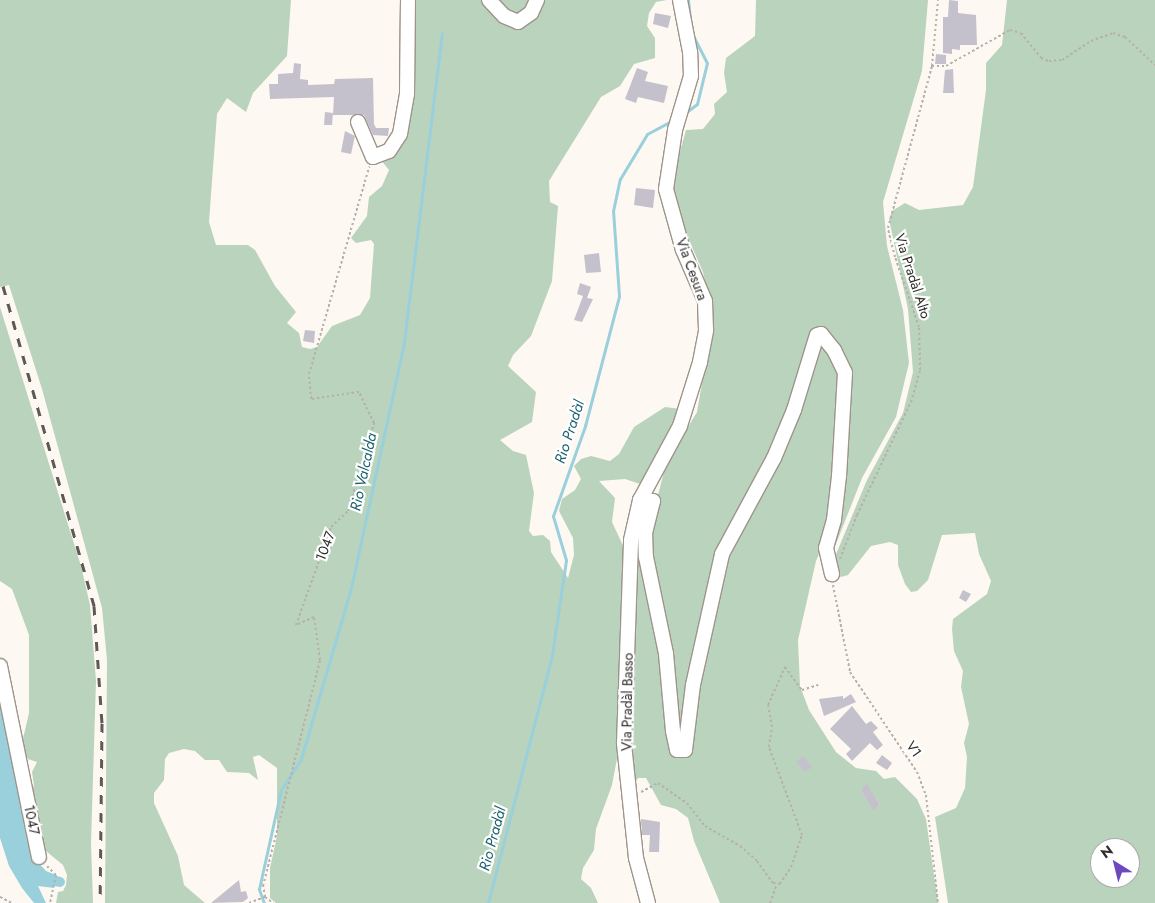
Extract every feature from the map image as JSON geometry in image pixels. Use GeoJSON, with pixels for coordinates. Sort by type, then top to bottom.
{"type":"FeatureCollection","features":[{"type":"Feature","properties":{"kind":"street"},"geometry":{"type":"LineString","coordinates":[[358,122],[373,157],[389,150],[400,134],[405,113],[408,0]]}},
{"type":"Feature","properties":{"kind":"street"},"geometry":{"type":"LineString","coordinates":[[490,0],[504,16],[518,22],[531,13],[537,0]]}},
{"type":"Feature","properties":{"kind":"street","name":"Via Cesura"},"geometry":{"type":"LineString","coordinates":[[640,500],[680,426],[700,362],[706,330],[705,301],[683,250],[666,189],[681,112],[691,76],[691,61],[680,0]]}},
{"type":"Feature","properties":{"kind":"street"},"geometry":{"type":"LineString","coordinates":[[640,500],[653,501],[645,532],[646,557],[666,654],[673,730],[677,750],[685,750],[694,685],[722,554],[774,458],[794,410],[817,335],[821,334],[834,350],[845,373],[840,476],[834,520],[826,548],[832,574]]}},
{"type":"Feature","properties":{"kind":"street","name":"Via Pradàl Basso"},"geometry":{"type":"LineString","coordinates":[[640,500],[631,540],[624,743],[636,858],[648,903]]}},
{"type":"Feature","properties":{"kind":"street","name":"1047"},"geometry":{"type":"LineString","coordinates":[[0,666],[39,857]]}},
{"type":"Feature","properties":{"kind":"path","name":"Via Pradàl Alto"},"geometry":{"type":"LineString","coordinates":[[832,574],[837,569],[857,515],[911,402],[920,370],[919,327],[894,257],[888,228],[932,66],[938,0]]}},
{"type":"Feature","properties":{"kind":"path"},"geometry":{"type":"LineString","coordinates":[[932,66],[946,66],[1010,30],[1021,32],[1041,58],[1049,61],[1062,60],[1091,41],[1113,33],[1125,38],[1155,65]]}},
{"type":"Feature","properties":{"kind":"path","name":"1047"},"geometry":{"type":"LineString","coordinates":[[265,897],[263,886],[320,660],[314,617],[296,625],[331,527],[348,511],[374,424],[359,392],[312,399],[309,374],[373,157]]}},
{"type":"Feature","properties":{"kind":"path","name":"V1"},"geometry":{"type":"LineString","coordinates":[[832,574],[838,618],[850,672],[917,772],[926,795],[938,903]]}},
{"type":"Feature","properties":{"kind":"path"},"geometry":{"type":"LineString","coordinates":[[770,903],[777,884],[780,884],[791,867],[802,835],[769,747],[772,727],[768,704],[785,667],[802,690],[818,685]]}},
{"type":"Feature","properties":{"kind":"path"},"geometry":{"type":"LineString","coordinates":[[638,795],[646,787],[658,783],[687,803],[706,826],[740,846],[757,861],[773,883],[777,884]]}},
{"type":"Feature","properties":{"kind":"path"},"geometry":{"type":"LineString","coordinates":[[50,903],[56,875]]}},
{"type":"Feature","properties":{"kind":"path"},"geometry":{"type":"LineString","coordinates":[[0,897],[12,903]]}},
{"type":"Feature","properties":{"kind":"path"},"geometry":{"type":"LineString","coordinates":[[249,903],[265,897],[273,903]]}},
{"type":"Feature","properties":{"kind":"green space"},"geometry":{"type":"Polygon","coordinates":[[[0,0],[291,0],[287,56],[253,93],[246,112],[227,98],[217,114],[209,222],[216,245],[248,245],[255,250],[275,286],[296,312],[287,323],[299,333],[302,347],[310,349],[317,347],[332,326],[360,315],[370,298],[374,244],[371,240],[356,243],[351,238],[367,216],[369,197],[382,186],[389,170],[380,159],[387,150],[403,106],[408,0],[484,0],[511,26],[541,0],[667,0],[656,2],[649,13],[647,26],[655,38],[655,58],[634,64],[620,86],[601,97],[549,181],[550,202],[558,206],[552,281],[531,336],[513,355],[508,366],[536,392],[532,422],[500,440],[513,451],[526,455],[534,493],[529,531],[533,536],[543,535],[550,541],[551,552],[568,578],[574,555],[573,538],[559,511],[562,499],[575,490],[581,479],[574,466],[581,459],[591,456],[610,461],[619,454],[634,427],[665,407],[681,409],[643,485],[625,479],[599,481],[615,498],[612,522],[625,550],[620,743],[612,785],[596,829],[594,850],[583,868],[581,879],[591,888],[598,903],[276,903],[270,898],[270,868],[277,836],[277,768],[259,755],[253,757],[258,780],[249,773],[227,772],[219,760],[205,760],[195,751],[184,749],[169,753],[165,759],[164,780],[154,793],[154,803],[178,856],[184,885],[205,903],[105,903],[107,660],[102,608],[42,389],[9,285],[0,287],[0,0]]]}},
{"type":"Feature","properties":{"kind":"green space"},"geometry":{"type":"Polygon","coordinates":[[[494,0],[534,0],[527,11],[513,16],[494,0]]]}},
{"type":"Feature","properties":{"kind":"green space"},"geometry":{"type":"Polygon","coordinates":[[[756,0],[928,0],[922,71],[883,202],[887,246],[903,310],[909,363],[896,417],[862,478],[832,554],[850,392],[823,332],[792,408],[735,521],[682,746],[654,583],[651,522],[666,464],[697,412],[707,354],[709,302],[703,272],[680,220],[672,180],[686,130],[703,129],[715,114],[714,104],[727,92],[724,73],[726,58],[755,36],[756,0]]]}},
{"type":"Feature","properties":{"kind":"green space"},"geometry":{"type":"Polygon","coordinates":[[[1007,0],[1155,0],[1155,903],[948,903],[935,817],[956,808],[965,788],[967,757],[964,743],[969,724],[961,687],[963,671],[954,651],[953,619],[987,594],[991,581],[979,554],[975,533],[942,535],[928,580],[917,591],[911,592],[905,584],[898,565],[898,545],[890,542],[871,546],[848,575],[841,577],[836,573],[834,559],[867,480],[903,413],[913,372],[908,309],[889,219],[892,211],[905,203],[919,210],[963,205],[973,187],[986,90],[986,63],[1002,45],[1007,0]]]}},
{"type":"Feature","properties":{"kind":"green space"},"geometry":{"type":"Polygon","coordinates":[[[0,307],[81,566],[90,605],[96,681],[91,843],[93,903],[56,903],[58,892],[63,891],[66,885],[67,875],[63,865],[41,847],[28,790],[34,786],[32,772],[37,762],[28,759],[21,747],[29,713],[29,635],[12,589],[0,581],[0,307]]]}},
{"type":"Feature","properties":{"kind":"green space"},"geometry":{"type":"Polygon","coordinates":[[[819,338],[840,371],[835,480],[823,545],[816,561],[798,640],[800,686],[809,710],[836,752],[856,768],[876,771],[884,779],[895,777],[917,799],[926,819],[938,903],[720,903],[694,841],[688,818],[676,809],[661,805],[646,778],[638,778],[631,790],[628,743],[639,528],[672,742],[691,729],[723,562],[819,338]],[[867,785],[860,789],[873,809],[880,805],[867,785]]]}},
{"type":"Feature","properties":{"kind":"water"},"geometry":{"type":"Polygon","coordinates":[[[0,682],[37,861],[46,871],[56,875],[54,888],[38,886],[46,903],[34,903],[22,888],[9,866],[0,838],[0,682]]]}},
{"type":"Feature","properties":{"kind":"building"},"geometry":{"type":"Polygon","coordinates":[[[949,0],[958,1],[958,13],[976,15],[977,45],[960,45],[960,50],[952,49],[952,54],[943,53],[943,17],[948,17],[949,0]]]}},
{"type":"Feature","properties":{"kind":"building"},"geometry":{"type":"Polygon","coordinates":[[[655,13],[671,16],[668,28],[653,24],[655,13]]]}},
{"type":"Feature","properties":{"kind":"building"},"geometry":{"type":"Polygon","coordinates":[[[936,54],[946,55],[946,64],[935,64],[936,54]]]}},
{"type":"Feature","properties":{"kind":"building"},"geometry":{"type":"Polygon","coordinates":[[[294,63],[301,64],[300,79],[308,80],[308,85],[334,84],[335,79],[373,78],[374,124],[376,128],[389,128],[388,136],[373,135],[364,115],[333,115],[334,97],[270,99],[269,84],[278,84],[278,74],[293,73],[294,63]]]}},
{"type":"Feature","properties":{"kind":"building"},"geometry":{"type":"Polygon","coordinates":[[[637,68],[648,72],[645,81],[668,86],[664,103],[638,97],[636,103],[625,99],[637,68]]]}},
{"type":"Feature","properties":{"kind":"building"},"geometry":{"type":"Polygon","coordinates":[[[953,69],[954,93],[943,93],[945,70],[953,69]]]}},
{"type":"Feature","properties":{"kind":"building"},"geometry":{"type":"Polygon","coordinates":[[[325,112],[333,113],[332,125],[324,125],[325,112]]]}},
{"type":"Feature","properties":{"kind":"building"},"geometry":{"type":"Polygon","coordinates":[[[345,131],[355,136],[351,154],[341,152],[345,131]]]}},
{"type":"Feature","properties":{"kind":"building"},"geometry":{"type":"Polygon","coordinates":[[[636,188],[655,190],[653,208],[634,205],[636,188]]]}},
{"type":"Feature","properties":{"kind":"building"},"geometry":{"type":"Polygon","coordinates":[[[599,253],[601,272],[586,273],[584,255],[599,253]]]}},
{"type":"Feature","properties":{"kind":"building"},"geometry":{"type":"Polygon","coordinates":[[[580,283],[591,287],[587,298],[593,299],[582,322],[574,320],[583,296],[577,294],[580,283]]]}},
{"type":"Feature","properties":{"kind":"building"},"geometry":{"type":"Polygon","coordinates":[[[305,330],[315,331],[314,343],[303,341],[305,330]]]}},
{"type":"Feature","properties":{"kind":"building"},"geometry":{"type":"Polygon","coordinates":[[[963,590],[971,594],[966,602],[959,598],[963,590]]]}},
{"type":"Feature","properties":{"kind":"building"},"geometry":{"type":"Polygon","coordinates":[[[851,694],[856,702],[824,716],[819,699],[843,696],[843,699],[851,694]]]}},
{"type":"Feature","properties":{"kind":"building"},"geometry":{"type":"Polygon","coordinates":[[[852,706],[866,724],[871,721],[878,728],[873,732],[883,745],[877,750],[870,743],[852,761],[846,754],[851,749],[830,729],[852,706]]]}},
{"type":"Feature","properties":{"kind":"building"},"geometry":{"type":"Polygon","coordinates":[[[882,755],[892,763],[887,770],[876,763],[882,755]]]}},
{"type":"Feature","properties":{"kind":"building"},"geometry":{"type":"Polygon","coordinates":[[[803,756],[812,767],[805,772],[796,762],[803,756]]]}},
{"type":"Feature","properties":{"kind":"building"},"geometry":{"type":"Polygon","coordinates":[[[867,784],[880,805],[873,810],[860,789],[867,784]]]}},
{"type":"Feature","properties":{"kind":"building"},"geometry":{"type":"Polygon","coordinates":[[[641,819],[660,822],[659,852],[649,852],[650,835],[642,835],[641,819]]]}},
{"type":"Feature","properties":{"kind":"building"},"geometry":{"type":"Polygon","coordinates":[[[239,880],[241,892],[246,891],[248,898],[243,902],[211,903],[239,880]]]}},
{"type":"Feature","properties":{"kind":"waterway","name":"Rio Pradàl"},"geometry":{"type":"LineString","coordinates":[[688,0],[690,19]]}},
{"type":"Feature","properties":{"kind":"waterway","name":"Rio Valcalda"},"geometry":{"type":"LineString","coordinates":[[264,903],[259,889],[281,790],[301,759],[351,588],[404,342],[442,33]]}},
{"type":"Feature","properties":{"kind":"waterway","name":"Rio Pradàl"},"geometry":{"type":"LineString","coordinates":[[685,113],[697,104],[707,63],[693,35]]}},
{"type":"Feature","properties":{"kind":"waterway","name":"Rio Pradàl"},"geometry":{"type":"LineString","coordinates":[[488,903],[552,655],[566,560],[553,516],[585,426],[619,296],[613,211],[620,179],[647,134],[673,120]]}},
{"type":"Feature","properties":{"kind":"waterway"},"geometry":{"type":"LineString","coordinates":[[55,881],[60,882]]}},
{"type":"Feature","properties":{"kind":"railway"},"geometry":{"type":"LineString","coordinates":[[3,286],[94,606],[102,723],[100,903]]}}]}
